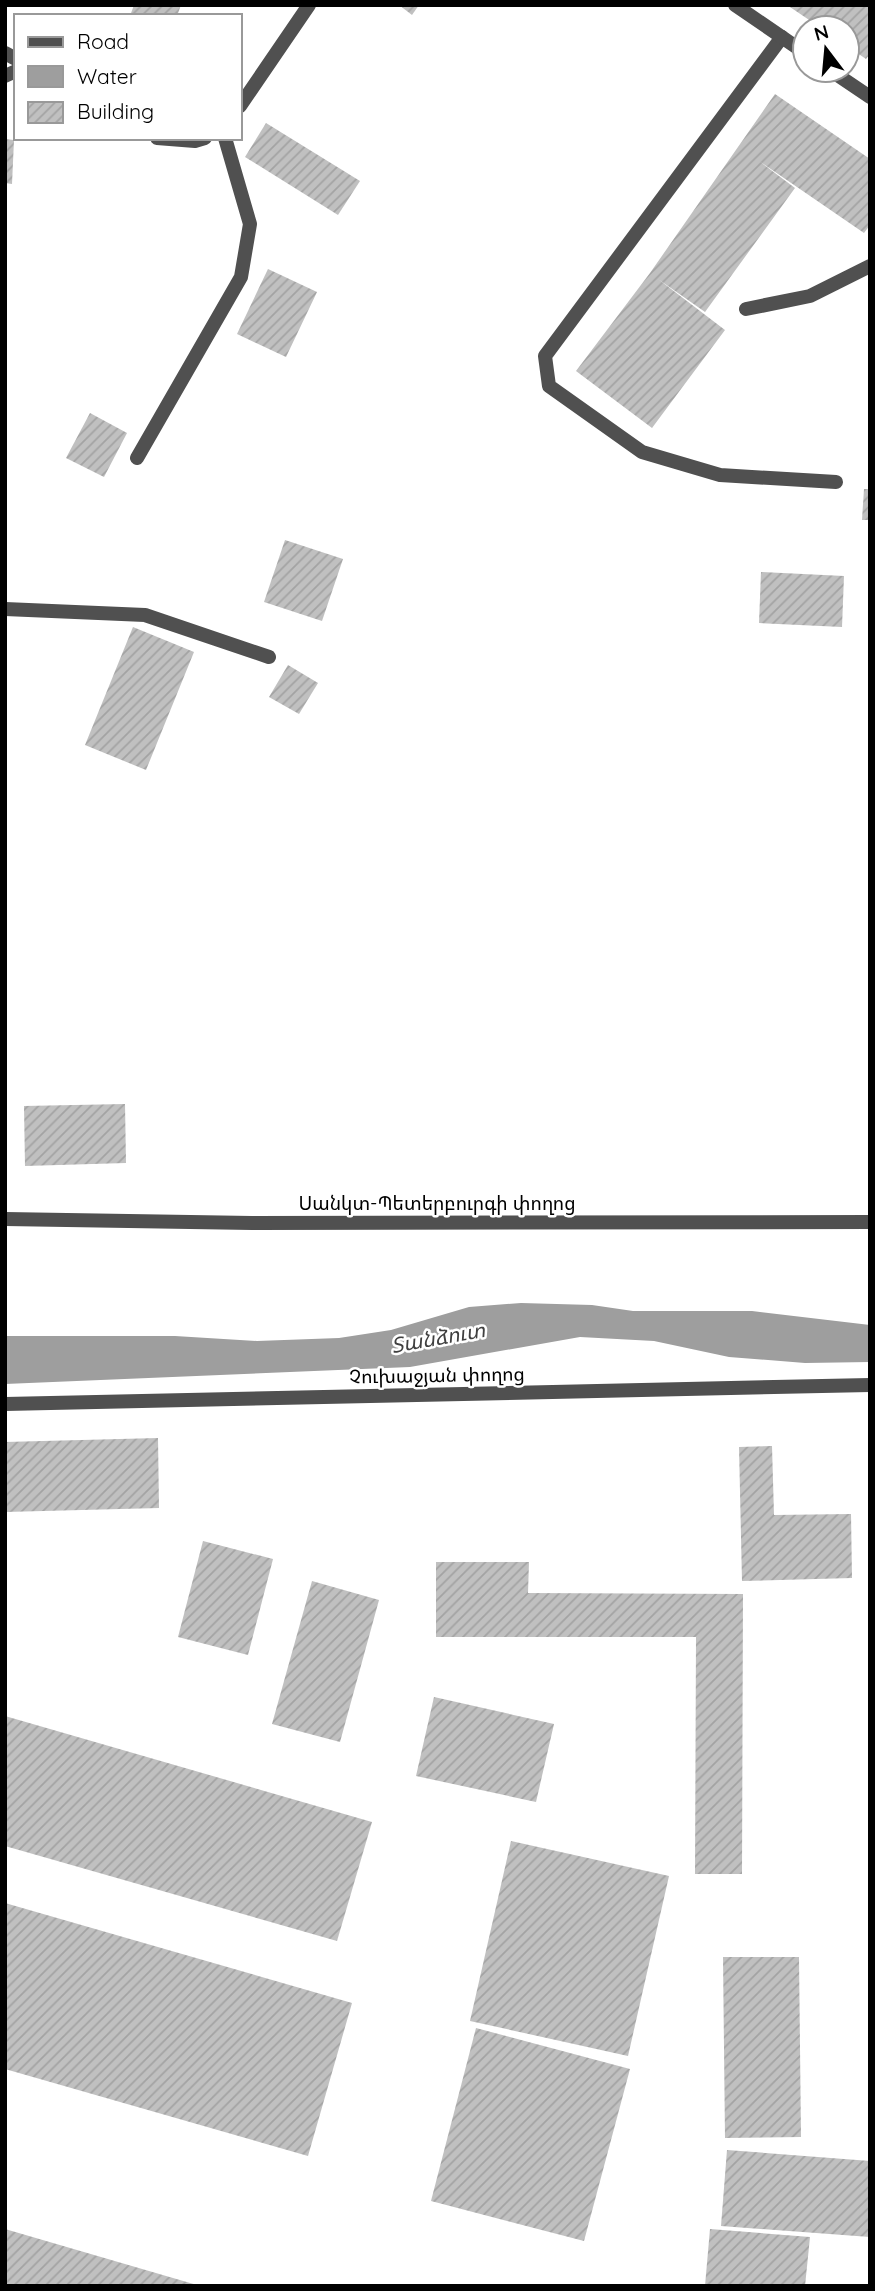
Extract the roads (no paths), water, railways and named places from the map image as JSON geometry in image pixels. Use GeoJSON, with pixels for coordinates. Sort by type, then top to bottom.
{"type":"FeatureCollection","features":[{"type":"Feature","properties":{"kind":"street"},"geometry":{"type":"LineString","coordinates":[[242,103],[309,5]]}},
{"type":"Feature","properties":{"kind":"street"},"geometry":{"type":"LineString","coordinates":[[735,5],[791,43]]}},
{"type":"Feature","properties":{"kind":"street"},"geometry":{"type":"LineString","coordinates":[[782,37],[545,356],[550,386],[642,452],[720,475],[836,482]]}},
{"type":"Feature","properties":{"kind":"street"},"geometry":{"type":"LineString","coordinates":[[851,84],[870,97]]}},
{"type":"Feature","properties":{"kind":"street"},"geometry":{"type":"LineString","coordinates":[[137,458],[241,277],[250,224],[226,140]]}},
{"type":"Feature","properties":{"kind":"street"},"geometry":{"type":"LineString","coordinates":[[746,309],[810,296],[870,266]]}},
{"type":"Feature","properties":{"kind":"street"},"geometry":{"type":"LineString","coordinates":[[5,609],[145,615],[269,657]]}},
{"type":"Feature","properties":{"kind":"street","name":"Սանկտ-Պետերբուրգի փողոց"},"geometry":{"type":"LineString","coordinates":[[5,1219],[870,1222]]}},
{"type":"Feature","properties":{"kind":"street","name":"Չուխաջյան փողոց"},"geometry":{"type":"LineString","coordinates":[[5,1404],[870,1385]]}},
{"type":"Feature","properties":{"kind":"water","name":"Տանձուտ"},"geometry":{"type":"Polygon","coordinates":[[[521,1303],[592,1305],[633,1311],[752,1311],[870,1325],[870,1362],[805,1363],[729,1357],[654,1341],[580,1337],[410,1367],[5,1384],[5,1336],[175,1336],[257,1341],[339,1338],[391,1330],[469,1307],[521,1303]]]}}]}
